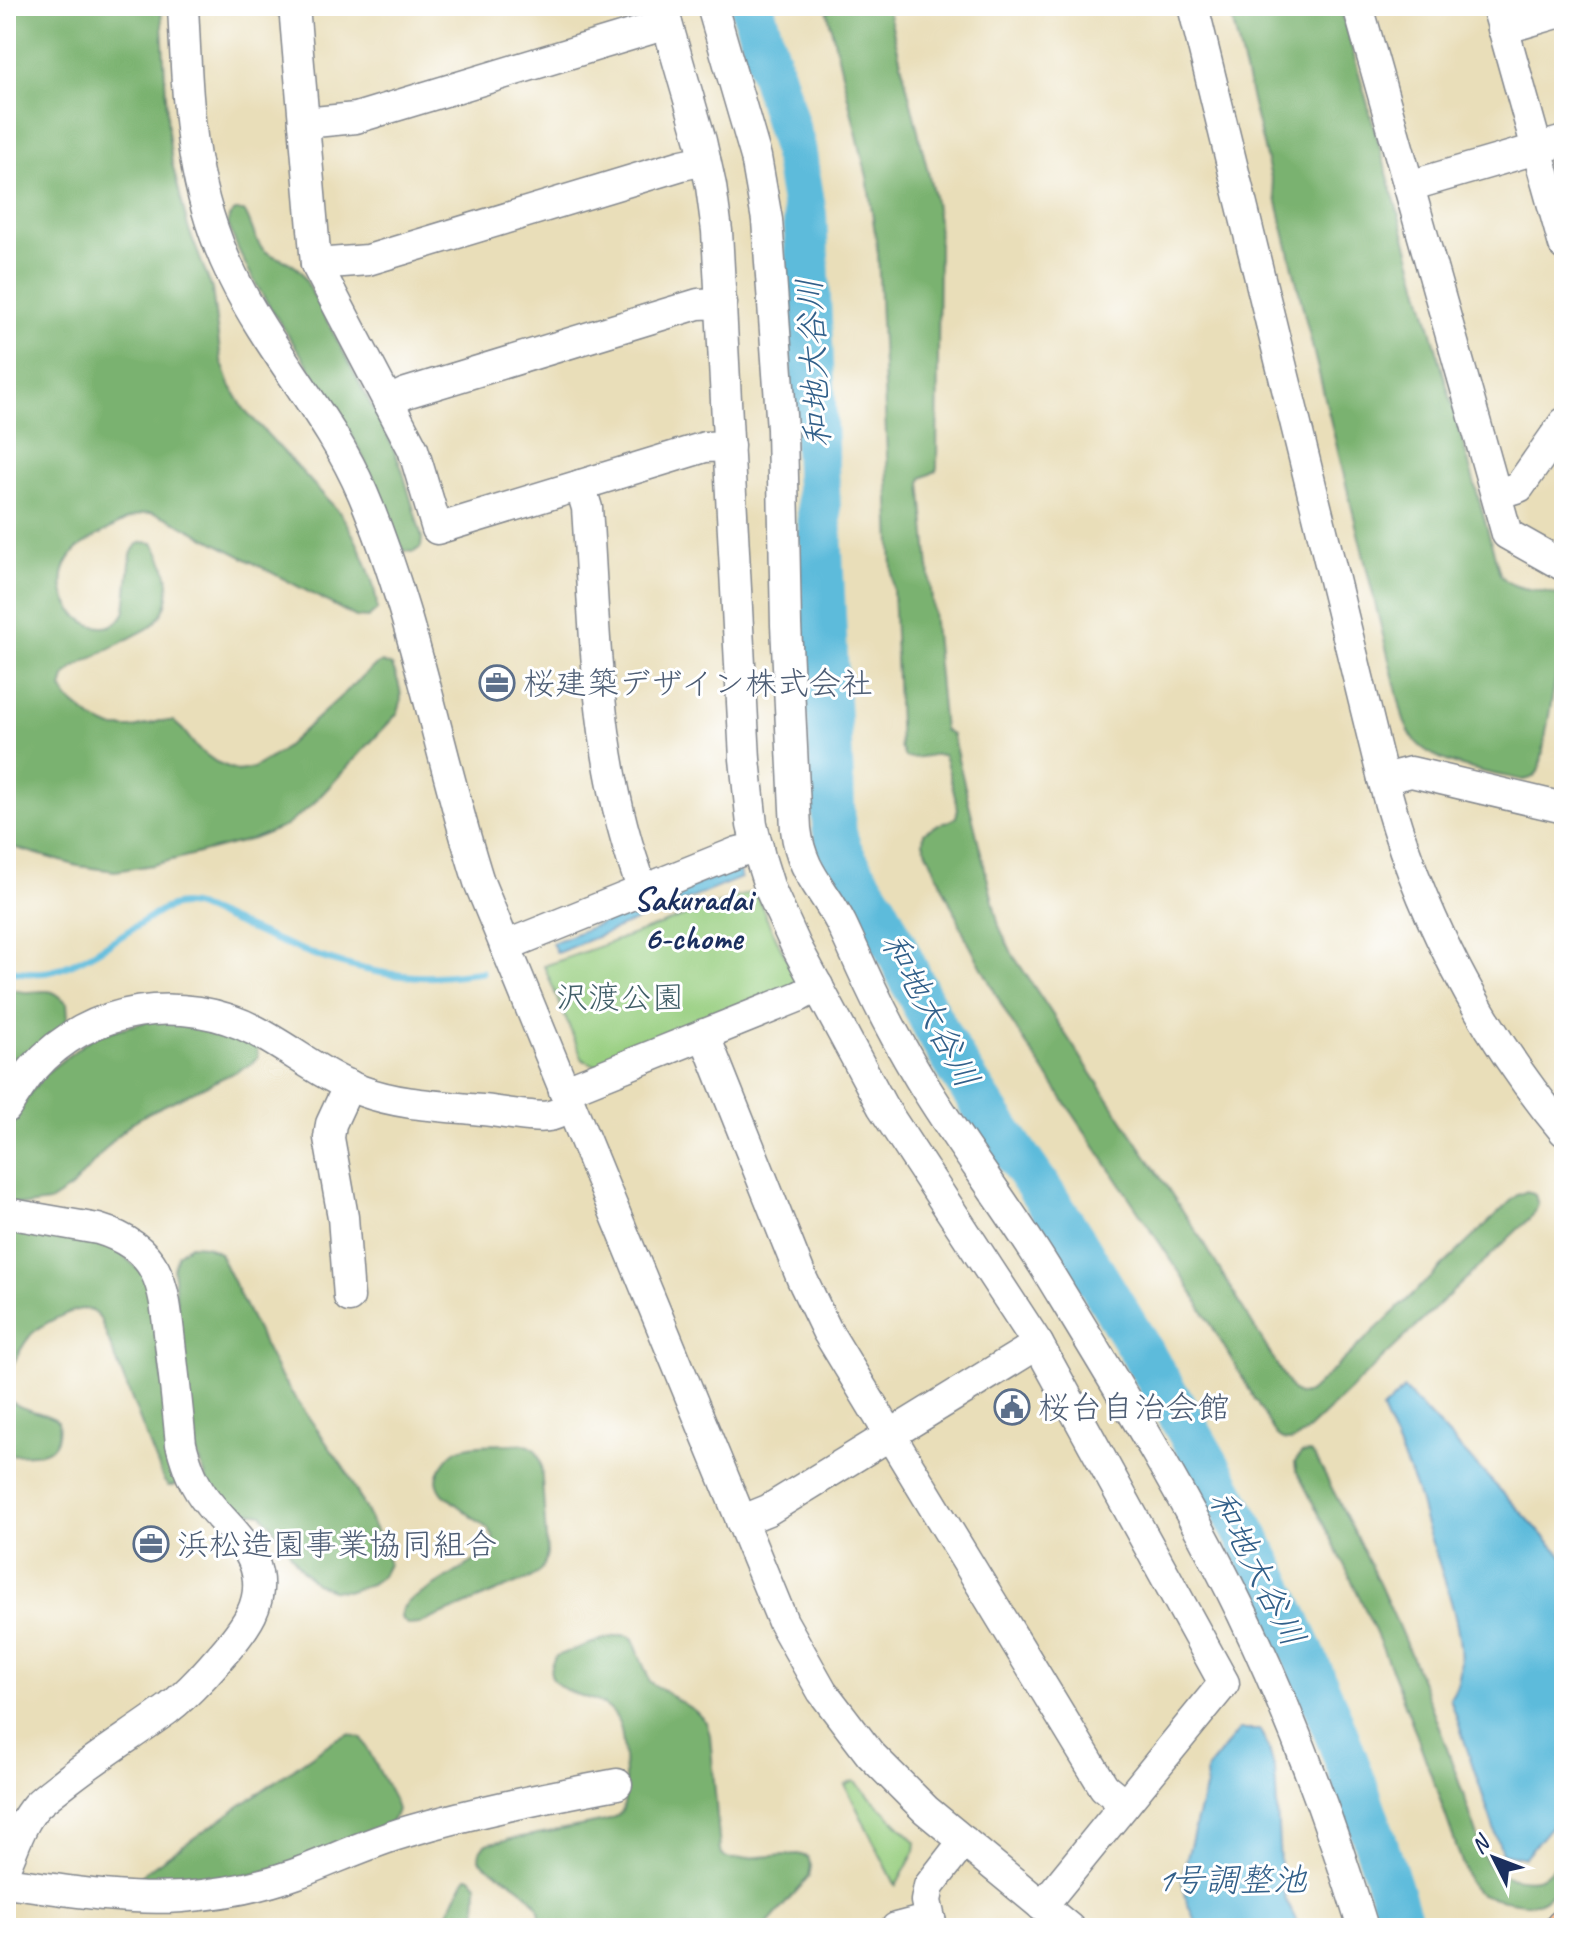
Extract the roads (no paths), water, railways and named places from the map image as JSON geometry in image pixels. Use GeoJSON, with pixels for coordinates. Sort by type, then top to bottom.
{"type":"FeatureCollection","features":[{"type":"Feature","properties":{"kind":"street"},"geometry":{"type":"LineString","coordinates":[[183,6],[190,128],[194,160],[209,220],[248,305],[338,444],[362,493],[409,624],[479,882],[783,1622],[822,1691],[853,1734],[897,1783],[1069,1928]]}},
{"type":"Feature","properties":{"kind":"street"},"geometry":{"type":"LineString","coordinates":[[294,6],[316,264],[413,449],[437,529],[705,447],[729,446]]}},
{"type":"Feature","properties":{"kind":"street"},"geometry":{"type":"LineString","coordinates":[[712,6],[756,157],[767,220],[782,429],[786,625],[796,829],[802,859],[840,920],[912,1066],[1052,1277],[1218,1564],[1266,1665],[1304,1756],[1363,1928]]}},
{"type":"Feature","properties":{"kind":"street"},"geometry":{"type":"LineString","coordinates":[[1193,6],[1383,779],[1403,846],[1441,940],[1490,1028],[1564,1131]]}},
{"type":"Feature","properties":{"kind":"street"},"geometry":{"type":"LineString","coordinates":[[1358,6],[1507,534],[1564,566]]}},
{"type":"Feature","properties":{"kind":"street"},"geometry":{"type":"LineString","coordinates":[[1564,11],[1500,17],[1550,145],[1564,245]]}},
{"type":"Feature","properties":{"kind":"street"},"geometry":{"type":"LineString","coordinates":[[304,123],[356,118],[665,15],[705,160],[717,231],[745,759],[752,825],[770,889],[882,1106],[1038,1344],[1224,1683],[1042,1906]]}},
{"type":"Feature","properties":{"kind":"street"},"geometry":{"type":"LineString","coordinates":[[1409,186],[1550,145]]}},
{"type":"Feature","properties":{"kind":"street"},"geometry":{"type":"LineString","coordinates":[[316,264],[368,260],[705,160]]}},
{"type":"Feature","properties":{"kind":"street"},"geometry":{"type":"LineString","coordinates":[[388,402],[406,393],[698,304],[722,303]]}},
{"type":"Feature","properties":{"kind":"street"},"geometry":{"type":"LineString","coordinates":[[1496,494],[1519,487],[1564,423]]}},
{"type":"Feature","properties":{"kind":"street"},"geometry":{"type":"LineString","coordinates":[[580,485],[587,508],[606,754],[623,833],[643,890]]}},
{"type":"Feature","properties":{"kind":"street"},"geometry":{"type":"LineString","coordinates":[[1383,779],[1411,772],[1564,808]]}},
{"type":"Feature","properties":{"kind":"street"},"geometry":{"type":"LineString","coordinates":[[505,946],[738,852],[758,847]]}},
{"type":"Feature","properties":{"kind":"street"},"geometry":{"type":"LineString","coordinates":[[6,1108],[34,1068],[59,1045],[89,1027],[121,1014],[155,1008],[190,1009],[224,1017],[255,1031],[349,1085],[378,1096],[396,1101],[547,1117],[568,1099],[704,1034],[818,986]]}},
{"type":"Feature","properties":{"kind":"street"},"geometry":{"type":"LineString","coordinates":[[704,1034],[814,1305],[841,1356],[1104,1787],[1125,1804]]}},
{"type":"Feature","properties":{"kind":"street"},"geometry":{"type":"LineString","coordinates":[[349,1085],[331,1124],[329,1138],[343,1217],[349,1297]]}},
{"type":"Feature","properties":{"kind":"street"},"geometry":{"type":"LineString","coordinates":[[6,1213],[113,1233],[138,1248],[148,1259],[156,1271],[165,1299],[185,1461],[199,1491],[248,1550],[258,1586],[254,1612],[248,1623],[204,1675],[164,1711],[102,1753],[46,1797],[22,1826],[6,1865]]}},
{"type":"Feature","properties":{"kind":"street"},"geometry":{"type":"LineString","coordinates":[[741,1521],[768,1510],[1038,1344]]}},
{"type":"Feature","properties":{"kind":"street"},"geometry":{"type":"LineString","coordinates":[[6,1882],[144,1898],[217,1893],[295,1874],[409,1831],[531,1800],[617,1784]]}},
{"type":"Feature","properties":{"kind":"street"},"geometry":{"type":"LineString","coordinates":[[896,1928],[931,1924],[926,1901],[929,1886],[964,1841]]}},
{"type":"Feature","properties":{"kind":"water"},"geometry":{"type":"Polygon","coordinates":[[[738,868],[741,878],[557,953],[552,943],[738,868]]]}},
{"type":"Feature","properties":{"kind":"water"},"geometry":{"type":"Polygon","coordinates":[[[1404,1389],[1564,1557],[1564,1811],[1524,1858],[1502,1853],[1450,1698],[1458,1682],[1461,1662],[1455,1616],[1416,1490],[1382,1410],[1404,1389]]]}},
{"type":"Feature","properties":{"kind":"water","name":"1号調整池"},"geometry":{"type":"Polygon","coordinates":[[[1239,1730],[1260,1730],[1269,1749],[1275,1771],[1281,1884],[1300,1928],[1199,1928],[1185,1897],[1182,1877],[1206,1785],[1206,1771],[1239,1730]]]}},
{"type":"Feature","properties":{"kind":"waterway","name":"和地大谷川"},"geometry":{"type":"LineString","coordinates":[[752,6],[794,148],[805,215],[834,826],[840,850],[879,914],[943,1041],[1084,1257],[1186,1426],[1257,1556],[1331,1721],[1403,1928]]}},
{"type":"Feature","properties":{"kind":"waterway"},"geometry":{"type":"LineString","coordinates":[[819,853],[839,848]]}},
{"type":"Feature","properties":{"kind":"waterway"},"geometry":{"type":"LineString","coordinates":[[6,970],[31,973],[56,970],[96,951],[162,910],[184,905],[198,907],[300,950],[353,967],[417,977],[482,972]]}},
{"type":"Feature","properties":{"kind":"place","name":"桜建築デザイン株式会社"},"geometry":{"type":"Point","coordinates":[497,683]}},
{"type":"Feature","properties":{"kind":"place","name":"桜台自治会館"},"geometry":{"type":"Point","coordinates":[1012,1407]}},
{"type":"Feature","properties":{"kind":"place","name":"浜松造園事業協同組合"},"geometry":{"type":"Point","coordinates":[151,1544]}},
{"type":"Feature","properties":{"kind":"district","name":"Sakuradai 6-chome"},"geometry":{"type":"Point","coordinates":[693,918]}},
{"type":"Feature","properties":{"kind":"park label","name":"沢渡公園"},"geometry":{"type":"Point","coordinates":[620,997]}}]}
